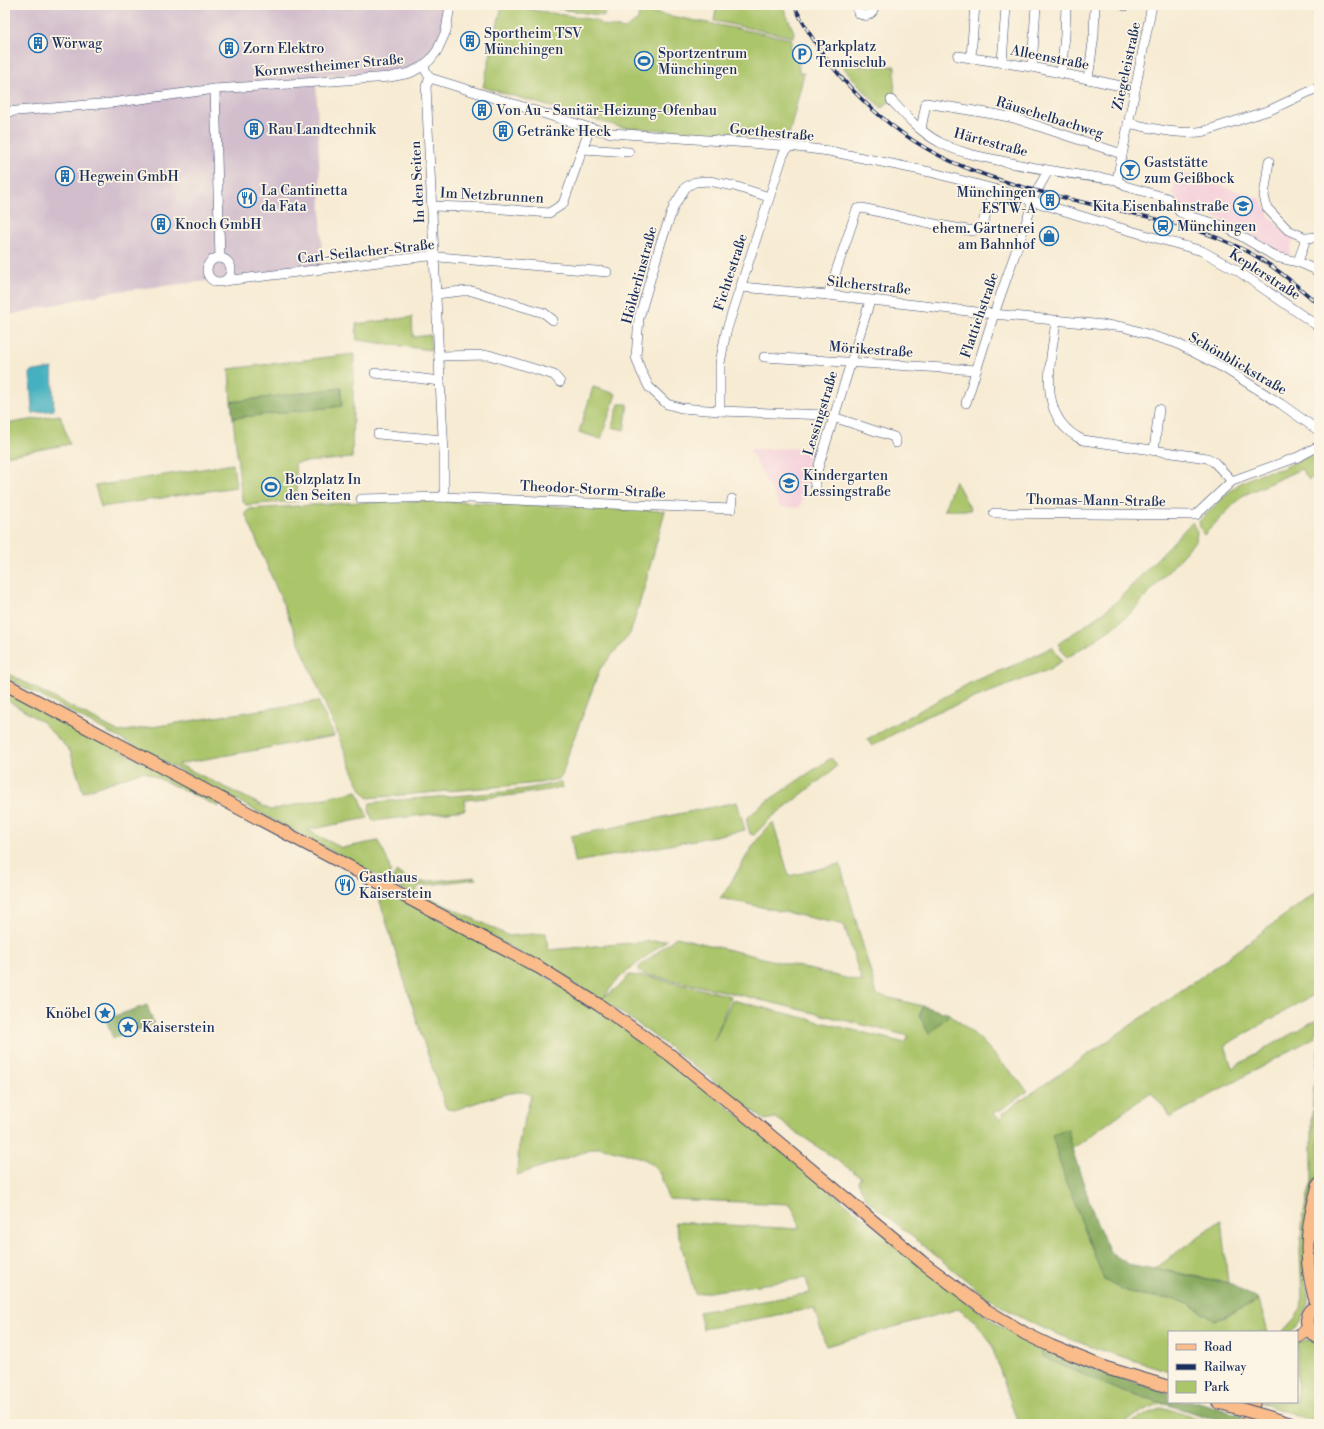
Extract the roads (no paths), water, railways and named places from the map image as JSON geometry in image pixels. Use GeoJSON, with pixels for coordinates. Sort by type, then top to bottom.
{"type":"FeatureCollection","features":[{"type":"Feature","properties":{"kind":"main road"},"geometry":{"type":"LineString","coordinates":[[5,684],[540,968],[599,1005],[669,1054],[922,1262],[986,1310],[1026,1334],[1051,1346],[1106,1368],[1168,1387]]}},
{"type":"Feature","properties":{"kind":"main road"},"geometry":{"type":"LineString","coordinates":[[1319,1184],[1309,1226],[1307,1244],[1309,1276],[1318,1306],[1310,1312],[1308,1316],[1308,1329],[1313,1335],[1319,1338]]}},
{"type":"Feature","properties":{"kind":"main road"},"geometry":{"type":"LineString","coordinates":[[1298,1335],[1308,1329]]}},
{"type":"Feature","properties":{"kind":"main road"},"geometry":{"type":"LineString","coordinates":[[1221,1403],[1288,1424]]}},
{"type":"Feature","properties":{"kind":"main road"},"geometry":{"type":"LineString","coordinates":[[1247,1424],[1254,1403]]}},
{"type":"Feature","properties":{"kind":"street","name":"Kornwestheimer Straße"},"geometry":{"type":"LineString","coordinates":[[5,112],[111,103],[215,89],[390,77],[410,73],[423,66],[437,51],[446,30],[450,5]]}},
{"type":"Feature","properties":{"kind":"street"},"geometry":{"type":"LineString","coordinates":[[857,5],[858,13],[867,16],[874,10],[874,5]]}},
{"type":"Feature","properties":{"kind":"street"},"geometry":{"type":"LineString","coordinates":[[971,57],[975,5]]}},
{"type":"Feature","properties":{"kind":"street"},"geometry":{"type":"LineString","coordinates":[[1032,67],[1036,5]]}},
{"type":"Feature","properties":{"kind":"street"},"geometry":{"type":"LineString","coordinates":[[1061,73],[1065,35],[1066,5]]}},
{"type":"Feature","properties":{"kind":"street"},"geometry":{"type":"LineString","coordinates":[[1088,78],[1094,35],[1095,5]]}},
{"type":"Feature","properties":{"kind":"street","name":"Ziegeleistraße"},"geometry":{"type":"LineString","coordinates":[[1118,180],[1152,5]]}},
{"type":"Feature","properties":{"kind":"street"},"geometry":{"type":"LineString","coordinates":[[1002,62],[1006,7]]}},
{"type":"Feature","properties":{"kind":"street","name":"Alleenstraße"},"geometry":{"type":"LineString","coordinates":[[958,56],[1032,67],[1135,89]]}},
{"type":"Feature","properties":{"kind":"street"},"geometry":{"type":"LineString","coordinates":[[423,66],[430,78]]}},
{"type":"Feature","properties":{"kind":"street","name":"Goethestraße"},"geometry":{"type":"LineString","coordinates":[[430,78],[590,128],[612,133],[789,146],[829,151],[930,172],[994,189],[1031,201]]}},
{"type":"Feature","properties":{"kind":"street","name":"In den Seiten"},"geometry":{"type":"LineString","coordinates":[[430,78],[426,86],[443,440],[444,497]]}},
{"type":"Feature","properties":{"kind":"street"},"geometry":{"type":"LineString","coordinates":[[1128,123],[1155,129],[1196,133],[1270,110],[1319,87]]}},
{"type":"Feature","properties":{"kind":"street"},"geometry":{"type":"LineString","coordinates":[[215,89],[220,258]]}},
{"type":"Feature","properties":{"kind":"street","name":"Härtestraße"},"geometry":{"type":"LineString","coordinates":[[890,100],[904,115],[938,142],[973,155],[1048,171],[1118,180]]}},
{"type":"Feature","properties":{"kind":"street","name":"Räuschelbachweg"},"geometry":{"type":"LineString","coordinates":[[921,129],[926,103],[1014,118],[1122,154]]}},
{"type":"Feature","properties":{"kind":"street","name":"Im Netzbrunnen"},"geometry":{"type":"LineString","coordinates":[[432,206],[491,208],[548,213],[563,204],[590,128]]}},
{"type":"Feature","properties":{"kind":"street","name":"Fichtestraße"},"geometry":{"type":"LineString","coordinates":[[720,411],[720,363],[726,332],[783,155],[789,146]]}},
{"type":"Feature","properties":{"kind":"street"},"geometry":{"type":"LineString","coordinates":[[583,149],[629,152]]}},
{"type":"Feature","properties":{"kind":"street"},"geometry":{"type":"LineString","coordinates":[[1268,162],[1264,196],[1267,208],[1288,230],[1306,238],[1319,237]]}},
{"type":"Feature","properties":{"kind":"street","name":"Flattichstraße"},"geometry":{"type":"LineString","coordinates":[[966,403],[994,314],[1031,208],[1031,201],[1048,171]]}},
{"type":"Feature","properties":{"kind":"street","name":"Hölderlinstraße"},"geometry":{"type":"LineString","coordinates":[[769,197],[709,180],[695,182],[686,187],[674,206],[661,242],[639,318],[636,357],[641,371],[649,386],[667,404],[681,408],[834,416],[894,437],[896,443]]}},
{"type":"Feature","properties":{"kind":"street"},"geometry":{"type":"LineString","coordinates":[[1118,180],[1125,186],[1167,198],[1180,212],[1224,226],[1276,256],[1298,262],[1314,269],[1319,274]]}},
{"type":"Feature","properties":{"kind":"street"},"geometry":{"type":"LineString","coordinates":[[828,295],[857,209],[862,208],[973,231],[982,226],[994,189]]}},
{"type":"Feature","properties":{"kind":"street","name":"Keplerstraße"},"geometry":{"type":"LineString","coordinates":[[1031,201],[1202,251],[1238,271],[1319,327]]}},
{"type":"Feature","properties":{"kind":"street"},"geometry":{"type":"LineString","coordinates":[[1298,262],[1306,238]]}},
{"type":"Feature","properties":{"kind":"street","name":"Carl-Seilacher-Straße"},"geometry":{"type":"LineString","coordinates":[[224,281],[428,256],[607,272]]}},
{"type":"Feature","properties":{"kind":"street"},"geometry":{"type":"LineString","coordinates":[[220,258],[225,260],[231,267],[229,277],[224,281],[218,282],[213,280],[208,272],[208,267],[215,259],[220,258]]}},
{"type":"Feature","properties":{"kind":"street","name":"Silcherstraße"},"geometry":{"type":"LineString","coordinates":[[741,286],[994,314]]}},
{"type":"Feature","properties":{"kind":"street"},"geometry":{"type":"LineString","coordinates":[[436,294],[472,291],[544,313],[553,320]]}},
{"type":"Feature","properties":{"kind":"street","name":"Lessingstraße"},"geometry":{"type":"LineString","coordinates":[[816,488],[814,481],[870,300]]}},
{"type":"Feature","properties":{"kind":"street","name":"Schönblickstraße"},"geometry":{"type":"LineString","coordinates":[[994,314],[1124,327],[1176,343],[1224,368],[1282,404],[1319,431]]}},
{"type":"Feature","properties":{"kind":"street"},"geometry":{"type":"LineString","coordinates":[[1056,321],[1049,384],[1052,407],[1058,419],[1074,436],[1083,440],[1210,459],[1232,480],[1298,457],[1319,446]]}},
{"type":"Feature","properties":{"kind":"street"},"geometry":{"type":"LineString","coordinates":[[439,356],[489,355],[554,375],[560,382]]}},
{"type":"Feature","properties":{"kind":"street","name":"Mörikestraße"},"geometry":{"type":"LineString","coordinates":[[764,357],[851,361],[976,370]]}},
{"type":"Feature","properties":{"kind":"street"},"geometry":{"type":"LineString","coordinates":[[375,373],[440,381]]}},
{"type":"Feature","properties":{"kind":"street"},"geometry":{"type":"LineString","coordinates":[[1154,451],[1159,409]]}},
{"type":"Feature","properties":{"kind":"street"},"geometry":{"type":"LineString","coordinates":[[378,434],[443,440]]}},
{"type":"Feature","properties":{"kind":"street","name":"Thomas-Mann-Straße"},"geometry":{"type":"LineString","coordinates":[[994,513],[1196,515],[1232,480]]}},
{"type":"Feature","properties":{"kind":"street"},"geometry":{"type":"LineString","coordinates":[[361,499],[444,497]]}},
{"type":"Feature","properties":{"kind":"street","name":"Theodor-Storm-Straße"},"geometry":{"type":"LineString","coordinates":[[444,497],[731,509],[732,499]]}},
{"type":"Feature","properties":{"kind":"water"},"geometry":{"type":"Polygon","coordinates":[[[52,368],[54,410],[32,413],[30,372],[52,368]]]}},
{"type":"Feature","properties":{"kind":"railway"},"geometry":{"type":"LineString","coordinates":[[794,5],[826,58],[845,82],[866,104],[914,141],[969,169],[1013,184],[1161,220],[1197,230],[1215,237],[1232,244],[1267,263],[1319,305]]}},
{"type":"Feature","properties":{"kind":"place","name":"Sportheim TSV Münchingen"},"geometry":{"type":"Point","coordinates":[470,41]}},
{"type":"Feature","properties":{"kind":"place","name":"Wörwag"},"geometry":{"type":"Point","coordinates":[38,43]}},
{"type":"Feature","properties":{"kind":"place","name":"Zorn Elektro"},"geometry":{"type":"Point","coordinates":[229,48]}},
{"type":"Feature","properties":{"kind":"place","name":"Parkplatz Tennisclub"},"geometry":{"type":"Point","coordinates":[802,54]}},
{"type":"Feature","properties":{"kind":"place","name":"Sportzentrum Münchingen"},"geometry":{"type":"Point","coordinates":[644,61]}},
{"type":"Feature","properties":{"kind":"place","name":"Von Au - Sanitär-Heizung-Ofenbau"},"geometry":{"type":"Point","coordinates":[482,110]}},
{"type":"Feature","properties":{"kind":"place","name":"Rau Landtechnik"},"geometry":{"type":"Point","coordinates":[254,129]}},
{"type":"Feature","properties":{"kind":"place","name":"Getränke Heck"},"geometry":{"type":"Point","coordinates":[503,131]}},
{"type":"Feature","properties":{"kind":"place","name":"Gaststätte zum Geißbock"},"geometry":{"type":"Point","coordinates":[1130,170]}},
{"type":"Feature","properties":{"kind":"place","name":"Hegwein GmbH"},"geometry":{"type":"Point","coordinates":[65,176]}},
{"type":"Feature","properties":{"kind":"place","name":"La Cantinetta da Fata"},"geometry":{"type":"Point","coordinates":[247,198]}},
{"type":"Feature","properties":{"kind":"place","name":"Münchingen ESTW-A"},"geometry":{"type":"Point","coordinates":[1050,200]}},
{"type":"Feature","properties":{"kind":"place","name":"Kita Eisenbahnstraße"},"geometry":{"type":"Point","coordinates":[1243,206]}},
{"type":"Feature","properties":{"kind":"place","name":"Knoch GmbH"},"geometry":{"type":"Point","coordinates":[161,224]}},
{"type":"Feature","properties":{"kind":"place","name":"Münchingen"},"geometry":{"type":"Point","coordinates":[1163,226]}},
{"type":"Feature","properties":{"kind":"place","name":"ehem. Gärtnerei am Bahnhof"},"geometry":{"type":"Point","coordinates":[1049,236]}},
{"type":"Feature","properties":{"kind":"place","name":"Kindergarten Lessingstraße"},"geometry":{"type":"Point","coordinates":[789,483]}},
{"type":"Feature","properties":{"kind":"place","name":"Bolzplatz In den Seiten"},"geometry":{"type":"Point","coordinates":[271,487]}},
{"type":"Feature","properties":{"kind":"place","name":"Gasthaus Kaiserstein"},"geometry":{"type":"Point","coordinates":[345,885]}},
{"type":"Feature","properties":{"kind":"place","name":"Knöbel"},"geometry":{"type":"Point","coordinates":[105,1013]}},
{"type":"Feature","properties":{"kind":"place","name":"Kaiserstein"},"geometry":{"type":"Point","coordinates":[128,1027]}}]}
